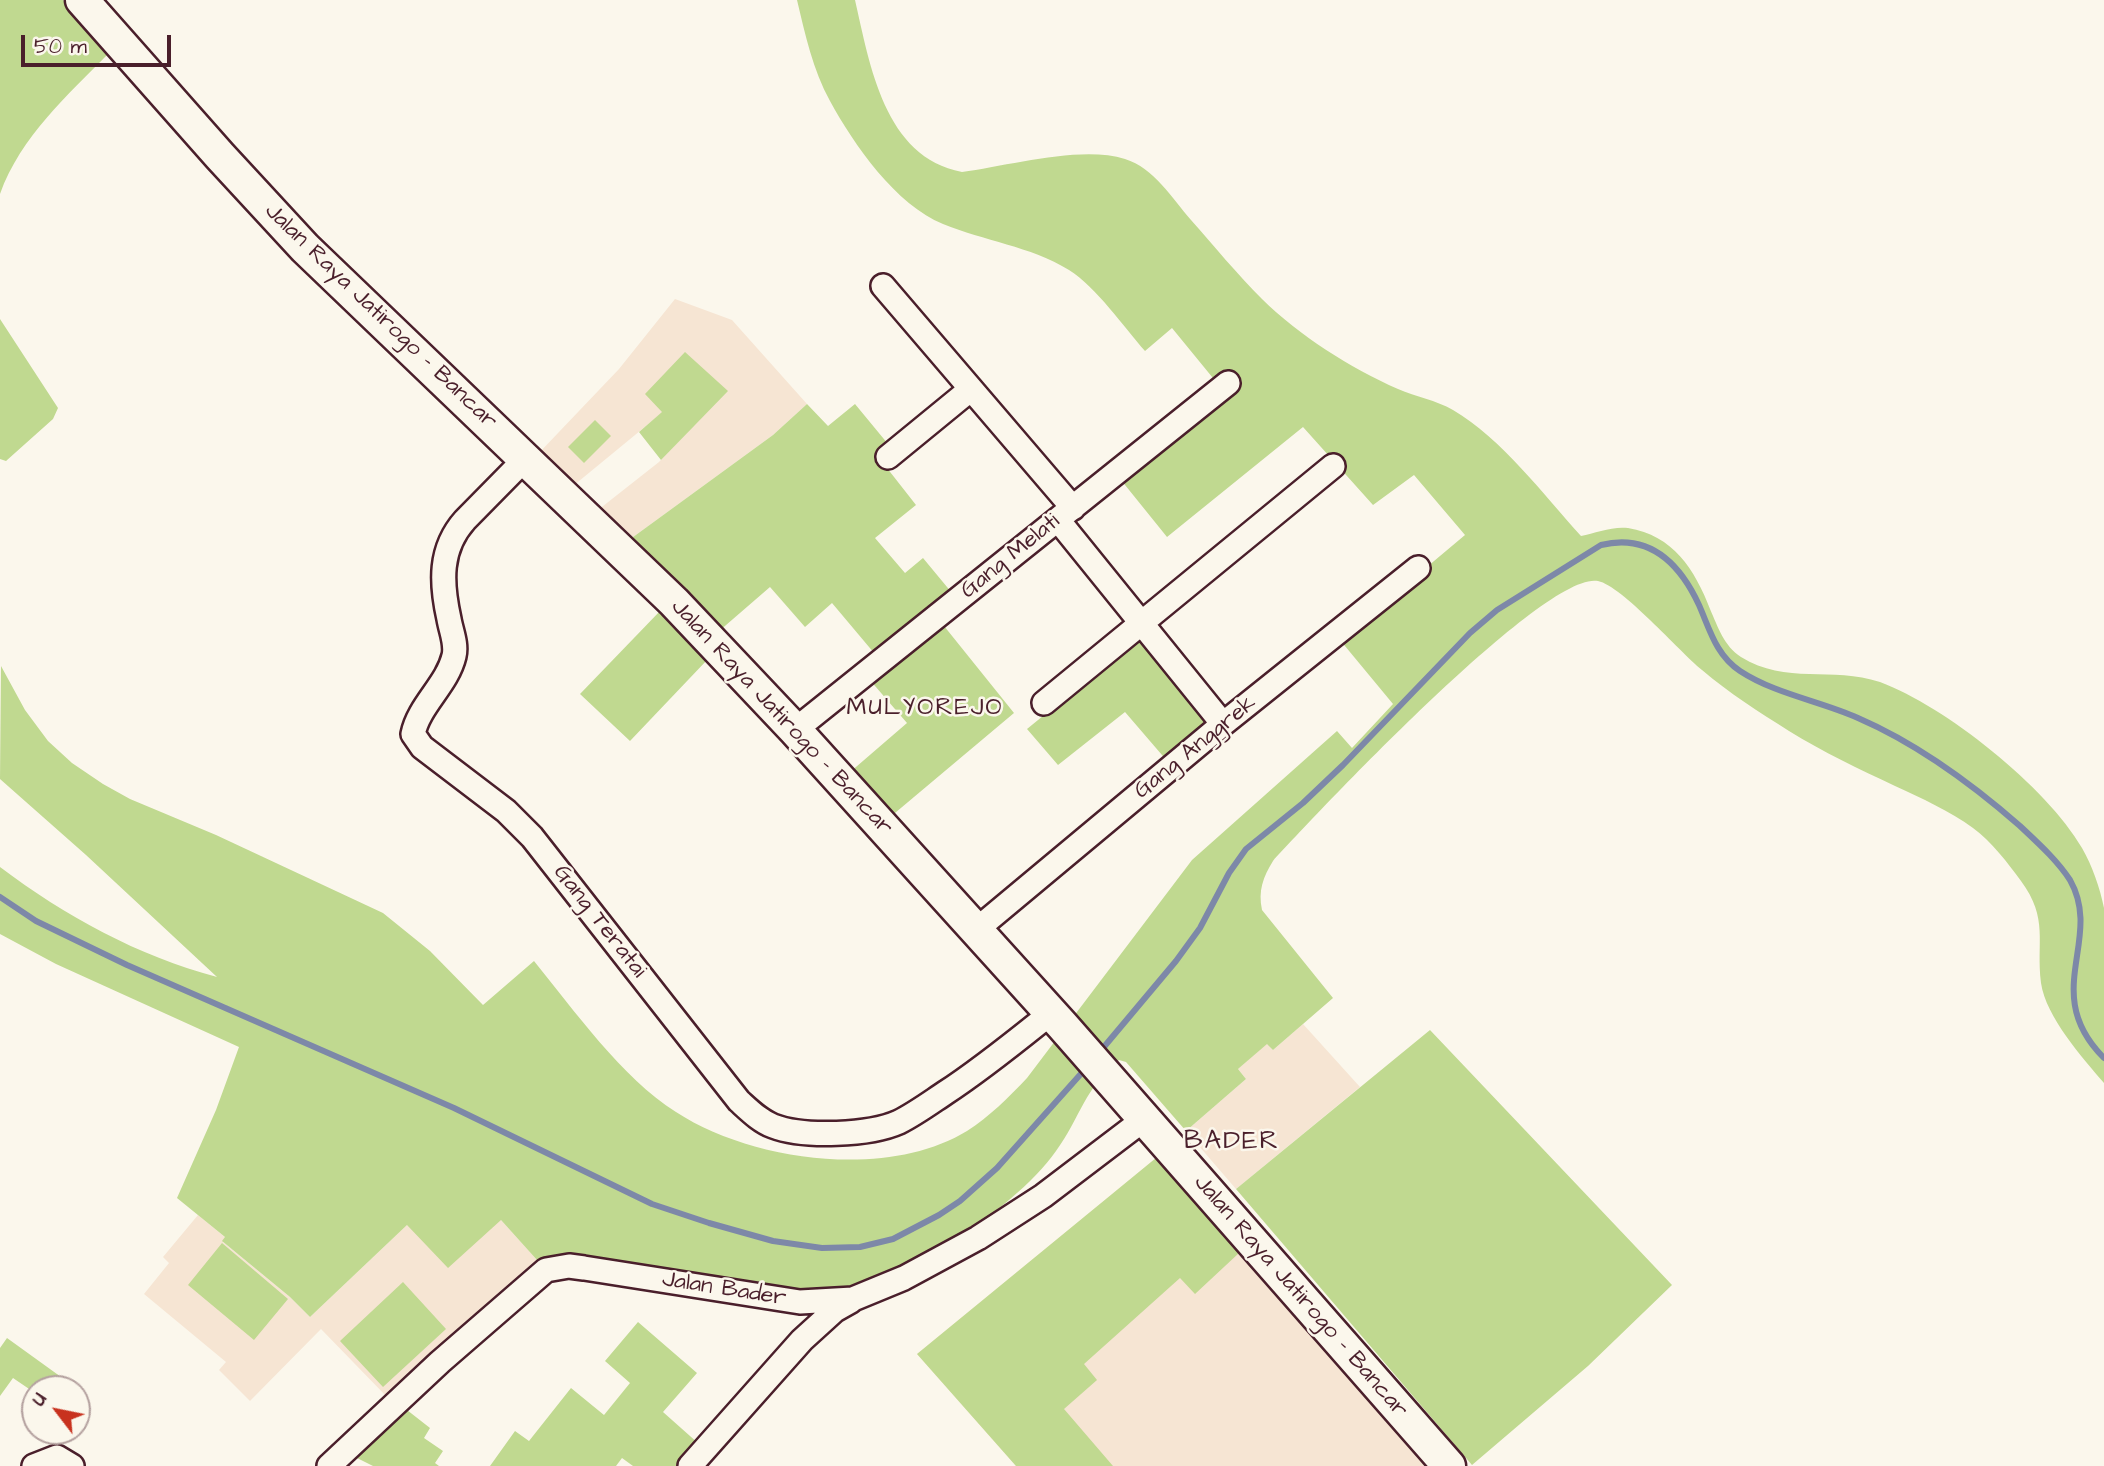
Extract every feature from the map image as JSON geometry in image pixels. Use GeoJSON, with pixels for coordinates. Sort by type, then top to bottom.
{"type":"FeatureCollection","features":[{"type":"Feature","properties":{"kind":"main road","name":"Jalan Raya Jatirogo - Bancar"},"geometry":{"type":"LineString","coordinates":[[82,0],[305,248],[674,602],[795,730],[1057,1019],[1449,1466]]}},
{"type":"Feature","properties":{"kind":"street"},"geometry":{"type":"LineString","coordinates":[[883,286],[971,389],[1065,514],[1141,623],[1223,724]]}},
{"type":"Feature","properties":{"kind":"street","name":"Gang Melati"},"geometry":{"type":"LineString","coordinates":[[795,730],[1228,383]]}},
{"type":"Feature","properties":{"kind":"street"},"geometry":{"type":"LineString","coordinates":[[888,457],[971,389]]}},
{"type":"Feature","properties":{"kind":"street","name":"Gang Teratai"},"geometry":{"type":"LineString","coordinates":[[526,458],[460,526],[449,543],[443,575],[454,654],[413,734],[422,747],[506,811],[533,837],[739,1101],[761,1121],[786,1130],[818,1134],[883,1127],[922,1109],[1057,1019]]}},
{"type":"Feature","properties":{"kind":"street"},"geometry":{"type":"LineString","coordinates":[[1044,703],[1333,466]]}},
{"type":"Feature","properties":{"kind":"street","name":"Gang Anggrek"},"geometry":{"type":"LineString","coordinates":[[976,930],[1223,724],[1418,568]]}},
{"type":"Feature","properties":{"kind":"street","name":"Jalan Bader"},"geometry":{"type":"LineString","coordinates":[[340,1464],[440,1362],[546,1270],[569,1266],[800,1303],[853,1299],[904,1278],[978,1238],[1043,1196],[1138,1113]]}},
{"type":"Feature","properties":{"kind":"street"},"geometry":{"type":"LineString","coordinates":[[690,1466],[802,1340],[835,1310],[853,1299]]}},
{"type":"Feature","properties":{"kind":"shaded area"},"geometry":{"type":"Polygon","coordinates":[[[675,299],[732,320],[807,404],[773,435],[629,540],[598,510],[659,462],[727,390],[663,412],[573,486],[538,454],[619,369],[675,299]]]}},
{"type":"Feature","properties":{"kind":"shaded area"},"geometry":{"type":"Polygon","coordinates":[[[1303,1024],[1360,1087],[1236,1189],[1186,1131],[1246,1079],[1238,1069],[1267,1043],[1273,1050],[1303,1024]]]}},
{"type":"Feature","properties":{"kind":"shaded area"},"geometry":{"type":"Polygon","coordinates":[[[1156,1158],[1427,1466],[1016,1466],[917,1354],[1156,1158]]]}},
{"type":"Feature","properties":{"kind":"shaded area"},"geometry":{"type":"Polygon","coordinates":[[[198,1215],[226,1238],[223,1242],[310,1317],[407,1225],[501,1220],[537,1260],[387,1397],[321,1329],[250,1401],[219,1370],[226,1362],[144,1294],[169,1263],[163,1257],[198,1215]]]}},
{"type":"Feature","properties":{"kind":"green space"},"geometry":{"type":"Polygon","coordinates":[[[0,0],[63,0],[109,53],[33,135],[9,173],[0,194],[0,0]]]}},
{"type":"Feature","properties":{"kind":"green space"},"geometry":{"type":"Polygon","coordinates":[[[797,0],[855,0],[867,52],[885,105],[914,148],[936,163],[962,172],[1044,158],[1087,154],[1107,155],[1135,163],[1154,176],[1235,270],[1277,313],[1326,350],[1362,371],[1398,389],[1453,410],[1471,422],[1521,468],[1581,536],[1628,528],[1658,538],[1670,546],[1697,581],[1722,636],[1735,653],[1775,670],[1862,677],[1880,682],[1934,709],[1992,751],[2020,775],[2066,824],[2086,855],[2098,885],[2104,908],[2104,1083],[2066,1036],[2050,1009],[2041,983],[2040,930],[2035,907],[2021,881],[1987,840],[1945,810],[1828,753],[1755,709],[1702,670],[1621,594],[1598,581],[1571,588],[1531,614],[1483,653],[1380,749],[1273,861],[1262,884],[1262,910],[1333,998],[1273,1050],[1267,1044],[1238,1069],[1246,1079],[1186,1131],[1126,1062],[1119,1060],[1090,1092],[1056,1151],[1036,1175],[1010,1199],[948,1243],[915,1262],[880,1277],[817,1293],[565,1257],[553,1256],[537,1260],[501,1220],[448,1268],[407,1225],[310,1317],[222,1241],[225,1237],[177,1198],[216,1110],[239,1047],[56,964],[0,934],[0,867],[50,902],[103,932],[159,958],[217,977],[0,779],[1,666],[25,710],[48,741],[72,763],[130,799],[216,835],[383,913],[430,951],[483,1005],[534,961],[582,1021],[637,1081],[676,1112],[707,1129],[742,1143],[820,1158],[898,1156],[935,1146],[967,1131],[991,1113],[1027,1078],[1192,860],[1337,731],[1352,748],[1393,704],[1340,640],[1465,535],[1414,475],[1373,505],[1303,427],[1167,537],[1121,480],[1226,394],[1172,328],[1145,351],[1100,297],[1069,270],[1023,249],[943,224],[909,203],[864,154],[830,101],[814,64],[797,0]]]}},
{"type":"Feature","properties":{"kind":"green space"},"geometry":{"type":"Polygon","coordinates":[[[0,319],[58,408],[53,419],[6,461],[0,459],[0,319]]]}},
{"type":"Feature","properties":{"kind":"green space"},"geometry":{"type":"Polygon","coordinates":[[[685,352],[728,391],[661,460],[639,432],[662,412],[645,394],[685,352]]]}},
{"type":"Feature","properties":{"kind":"green space"},"geometry":{"type":"Polygon","coordinates":[[[807,404],[828,426],[855,404],[888,444],[876,454],[916,505],[875,538],[905,573],[923,558],[952,593],[932,611],[1014,713],[889,818],[849,773],[907,723],[869,679],[885,666],[832,603],[805,627],[770,587],[718,632],[629,540],[773,435],[807,404]]]}},
{"type":"Feature","properties":{"kind":"green space"},"geometry":{"type":"Polygon","coordinates":[[[595,420],[611,436],[584,463],[568,447],[595,420]]]}},
{"type":"Feature","properties":{"kind":"green space"},"geometry":{"type":"Polygon","coordinates":[[[661,610],[708,659],[630,741],[580,694],[661,610]]]}},
{"type":"Feature","properties":{"kind":"green space"},"geometry":{"type":"Polygon","coordinates":[[[1141,636],[1214,724],[1168,762],[1125,712],[1058,765],[1027,729],[1141,636]]]}},
{"type":"Feature","properties":{"kind":"green space"},"geometry":{"type":"Polygon","coordinates":[[[1430,1030],[1672,1285],[1588,1366],[1472,1465],[1236,1189],[1430,1030]]]}},
{"type":"Feature","properties":{"kind":"green space"},"geometry":{"type":"Polygon","coordinates":[[[1156,1158],[1239,1253],[1195,1294],[1180,1278],[1084,1364],[1097,1380],[1064,1409],[1113,1466],[1016,1466],[917,1354],[1156,1158]]]}},
{"type":"Feature","properties":{"kind":"green space"},"geometry":{"type":"Polygon","coordinates":[[[222,1243],[288,1299],[254,1340],[188,1285],[222,1243]]]}},
{"type":"Feature","properties":{"kind":"green space"},"geometry":{"type":"Polygon","coordinates":[[[403,1282],[446,1329],[383,1387],[340,1341],[403,1282]]]}},
{"type":"Feature","properties":{"kind":"green space"},"geometry":{"type":"Polygon","coordinates":[[[638,1322],[697,1373],[663,1412],[699,1444],[681,1466],[633,1466],[622,1458],[616,1466],[490,1466],[515,1431],[529,1441],[571,1388],[604,1415],[630,1383],[605,1361],[638,1322]]]}},
{"type":"Feature","properties":{"kind":"green space"},"geometry":{"type":"Polygon","coordinates":[[[7,1338],[58,1375],[21,1375],[21,1383],[13,1378],[0,1396],[0,1348],[7,1338]]]}},
{"type":"Feature","properties":{"kind":"green space"},"geometry":{"type":"Polygon","coordinates":[[[407,1410],[430,1428],[424,1438],[443,1451],[435,1463],[439,1466],[373,1466],[357,1458],[407,1410]]]}},
{"type":"Feature","properties":{"kind":"waterway"},"geometry":{"type":"LineString","coordinates":[[1098,1054],[1176,961],[1200,928],[1229,873],[1246,849],[1303,803],[1343,765],[1470,633],[1497,610],[1601,545],[1618,542],[1649,548],[1673,565],[1691,590],[1719,650],[1740,671],[1768,686],[1858,718],[1923,752],[1982,795],[2047,852],[2070,880],[2079,902],[2081,924],[2075,967],[2076,1011],[2085,1034],[2104,1058]]}},
{"type":"Feature","properties":{"kind":"waterway"},"geometry":{"type":"LineString","coordinates":[[0,897],[36,921],[127,965],[454,1108],[652,1204],[773,1241],[822,1248],[860,1247],[893,1239],[939,1215],[960,1201],[997,1168],[1087,1067]]}},
{"type":"Feature","properties":{"kind":"district","name":"MULYOREJO"},"geometry":{"type":"Point","coordinates":[925,709]}},
{"type":"Feature","properties":{"kind":"district","name":"BADER"},"geometry":{"type":"Point","coordinates":[1232,1143]}}]}
